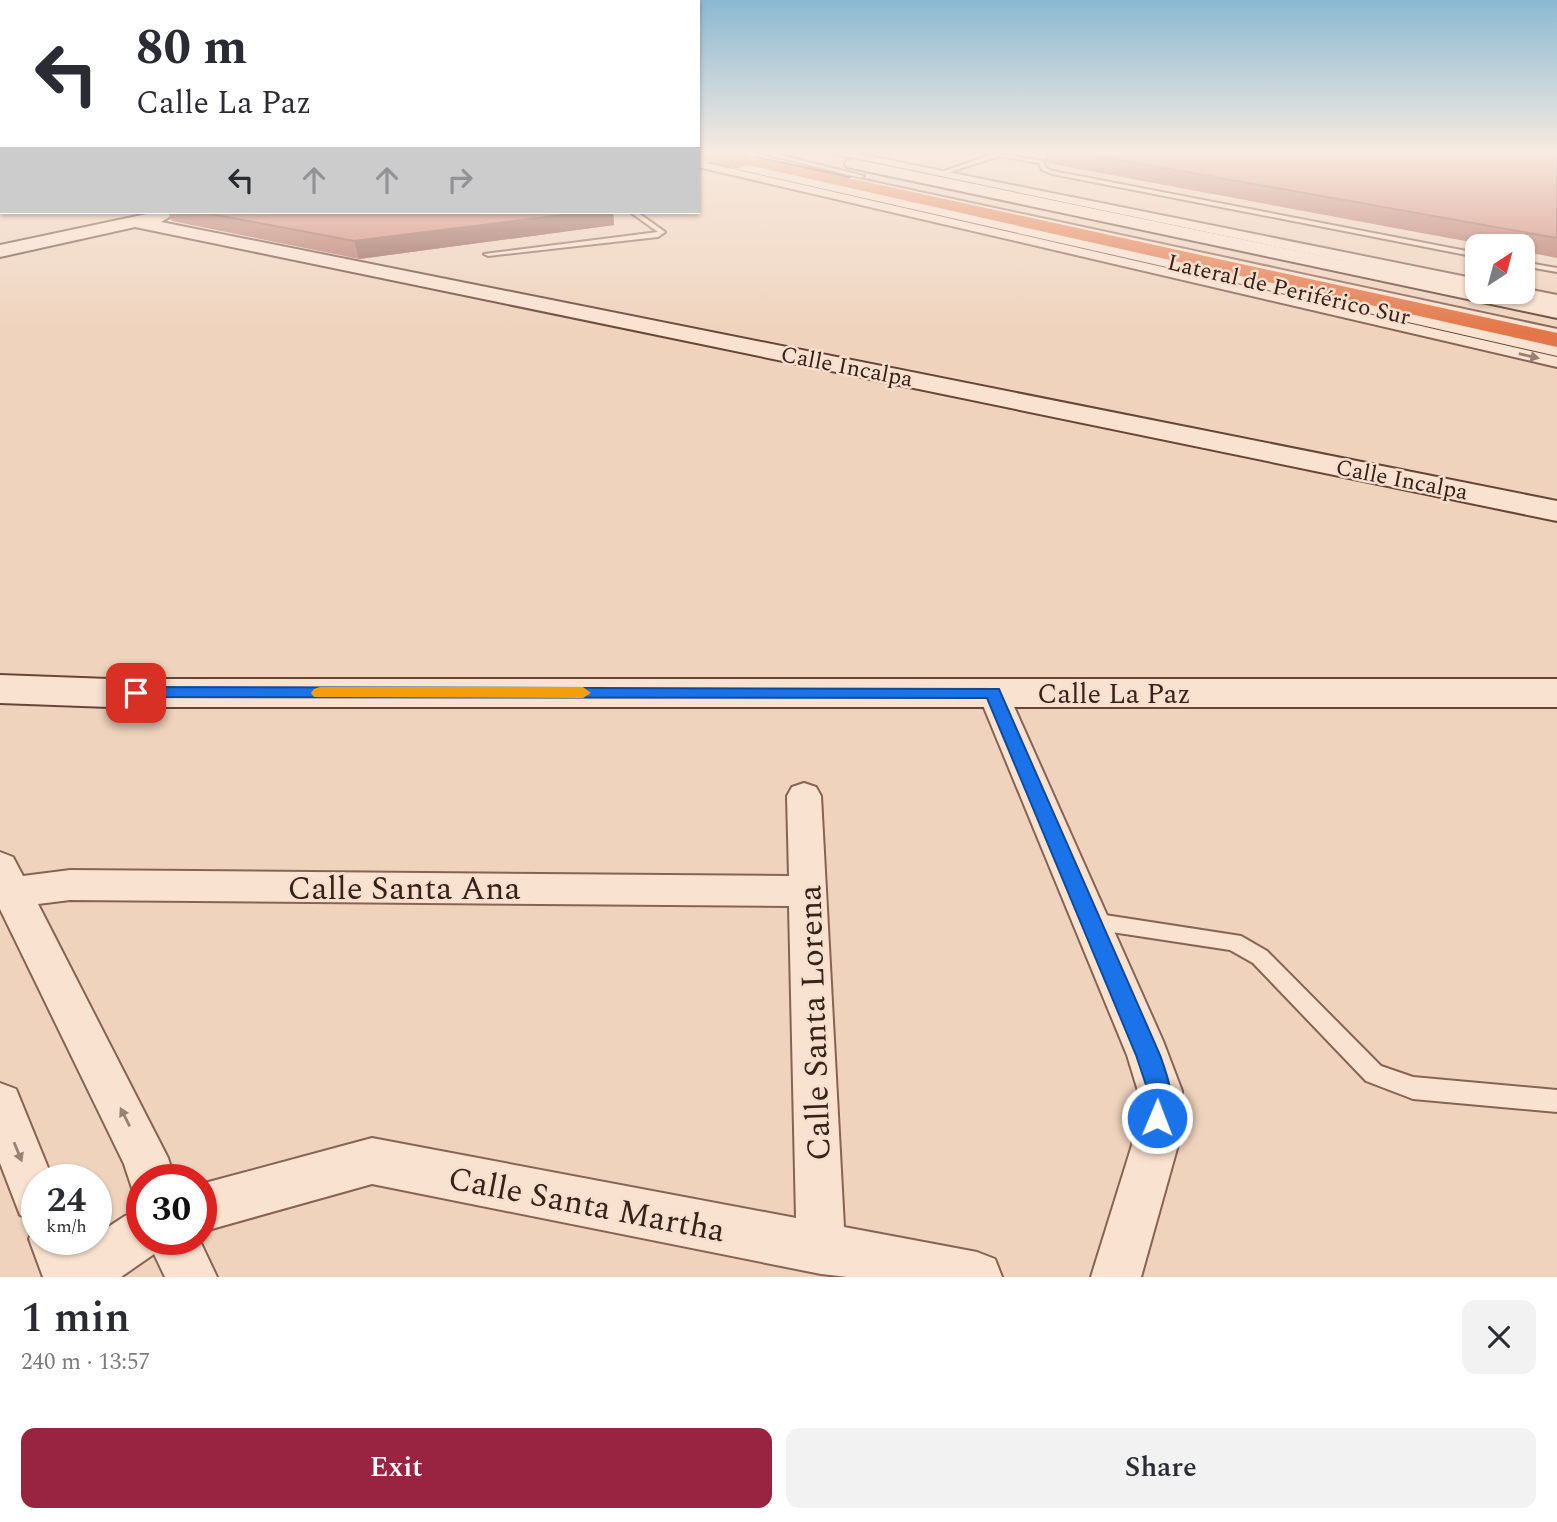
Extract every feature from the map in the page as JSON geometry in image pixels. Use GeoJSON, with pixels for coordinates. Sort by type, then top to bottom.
{"type":"FeatureCollection","features":[{"type":"Feature","properties":{"kind":"highway"},"geometry":{"type":"LineString","coordinates":[[985,213],[1557,340]]}},
{"type":"Feature","properties":{"kind":"highway"},"geometry":{"type":"LineString","coordinates":[[1058,213],[1557,320]]}},
{"type":"Feature","properties":{"kind":"street"},"geometry":{"type":"LineString","coordinates":[[909,213],[1557,362]]}},
{"type":"Feature","properties":{"kind":"street","name":"Lateral de Periférico Sur"},"geometry":{"type":"LineString","coordinates":[[973,213],[1557,349]]}},
{"type":"Feature","properties":{"kind":"street","name":"Lateral de Periférico Sur"},"geometry":{"type":"LineString","coordinates":[[1074,213],[1557,311]]}},
{"type":"Feature","properties":{"kind":"street"},"geometry":{"type":"LineString","coordinates":[[1128,213],[1465,282]]}},
{"type":"Feature","properties":{"kind":"street"},"geometry":{"type":"LineString","coordinates":[[0,251],[170,214]]}},
{"type":"Feature","properties":{"kind":"street","name":"Calle Incalpa"},"geometry":{"type":"LineString","coordinates":[[136,222],[1557,510]]}},
{"type":"Feature","properties":{"kind":"street"},"geometry":{"type":"LineString","coordinates":[[1535,295],[1557,300]]}},
{"type":"Feature","properties":{"kind":"street","name":"Calle La Paz"},"geometry":{"type":"LineString","coordinates":[[0,690],[109,693],[1557,693]]}},
{"type":"Feature","properties":{"kind":"street"},"geometry":{"type":"LineString","coordinates":[[993,693],[1148,1055],[1160,1091],[1155,1145],[1116,1277]]}},
{"type":"Feature","properties":{"kind":"street","name":"Calle Santa Lorena"},"geometry":{"type":"LineString","coordinates":[[804,796],[821,1249]]}},
{"type":"Feature","properties":{"kind":"street"},"geometry":{"type":"LineString","coordinates":[[4,884],[147,1164]]}},
{"type":"Feature","properties":{"kind":"street","name":"Calle Santa Ana"},"geometry":{"type":"LineString","coordinates":[[4,884],[808,891]]}},
{"type":"Feature","properties":{"kind":"street"},"geometry":{"type":"LineString","coordinates":[[0,1105],[23,1164]]}},
{"type":"Feature","properties":{"kind":"street","name":"Calle Santa Martha"},"geometry":{"type":"LineString","coordinates":[[217,1204],[372,1161],[977,1277]]}},
{"type":"Feature","properties":{"kind":"street"},"geometry":{"type":"LineString","coordinates":[[78,1277],[126,1244]]}},
{"type":"Feature","properties":{"kind":"street"},"geometry":{"type":"LineString","coordinates":[[59,1255],[68,1277]]}},
{"type":"Feature","properties":{"kind":"street"},"geometry":{"type":"LineString","coordinates":[[181,1255],[192,1277]]}},
{"type":"Feature","properties":{"kind":"lane"},"geometry":{"type":"LineString","coordinates":[[996,213],[1557,332]]}},
{"type":"Feature","properties":{"kind":"lane"},"geometry":{"type":"LineString","coordinates":[[1047,213],[1557,327]]}},
{"type":"Feature","properties":{"kind":"lane"},"geometry":{"type":"LineString","coordinates":[[1260,213],[1465,253]]}},
{"type":"Feature","properties":{"kind":"lane"},"geometry":{"type":"LineString","coordinates":[[488,254],[658,235],[662,232],[637,214]]}},
{"type":"Feature","properties":{"kind":"lane"},"geometry":{"type":"LineString","coordinates":[[1535,266],[1557,270]]}},
{"type":"Feature","properties":{"kind":"lane"},"geometry":{"type":"LineString","coordinates":[[1091,921],[1234,942],[1260,957],[1374,1074],[1413,1088],[1557,1101]]}},
{"type":"Feature","properties":{"kind":"building"},"geometry":{"type":"Polygon","coordinates":[[[1414,213],[1557,213],[1557,238],[1414,213]]]}},
{"type":"Feature","properties":{"kind":"building"},"geometry":{"type":"Polygon","coordinates":[[[212,214],[570,214],[354,241],[212,214]]]}},
{"type":"Feature","properties":{"kind":"slow traffic"},"geometry":{"type":"LineString","coordinates":[[320,693],[583,693]]}},
{"type":"Feature","properties":{"kind":"route"},"geometry":{"type":"LineString","coordinates":[[136,693],[993,693],[1148,1055],[1160,1091],[1157,1118]]}}]}
